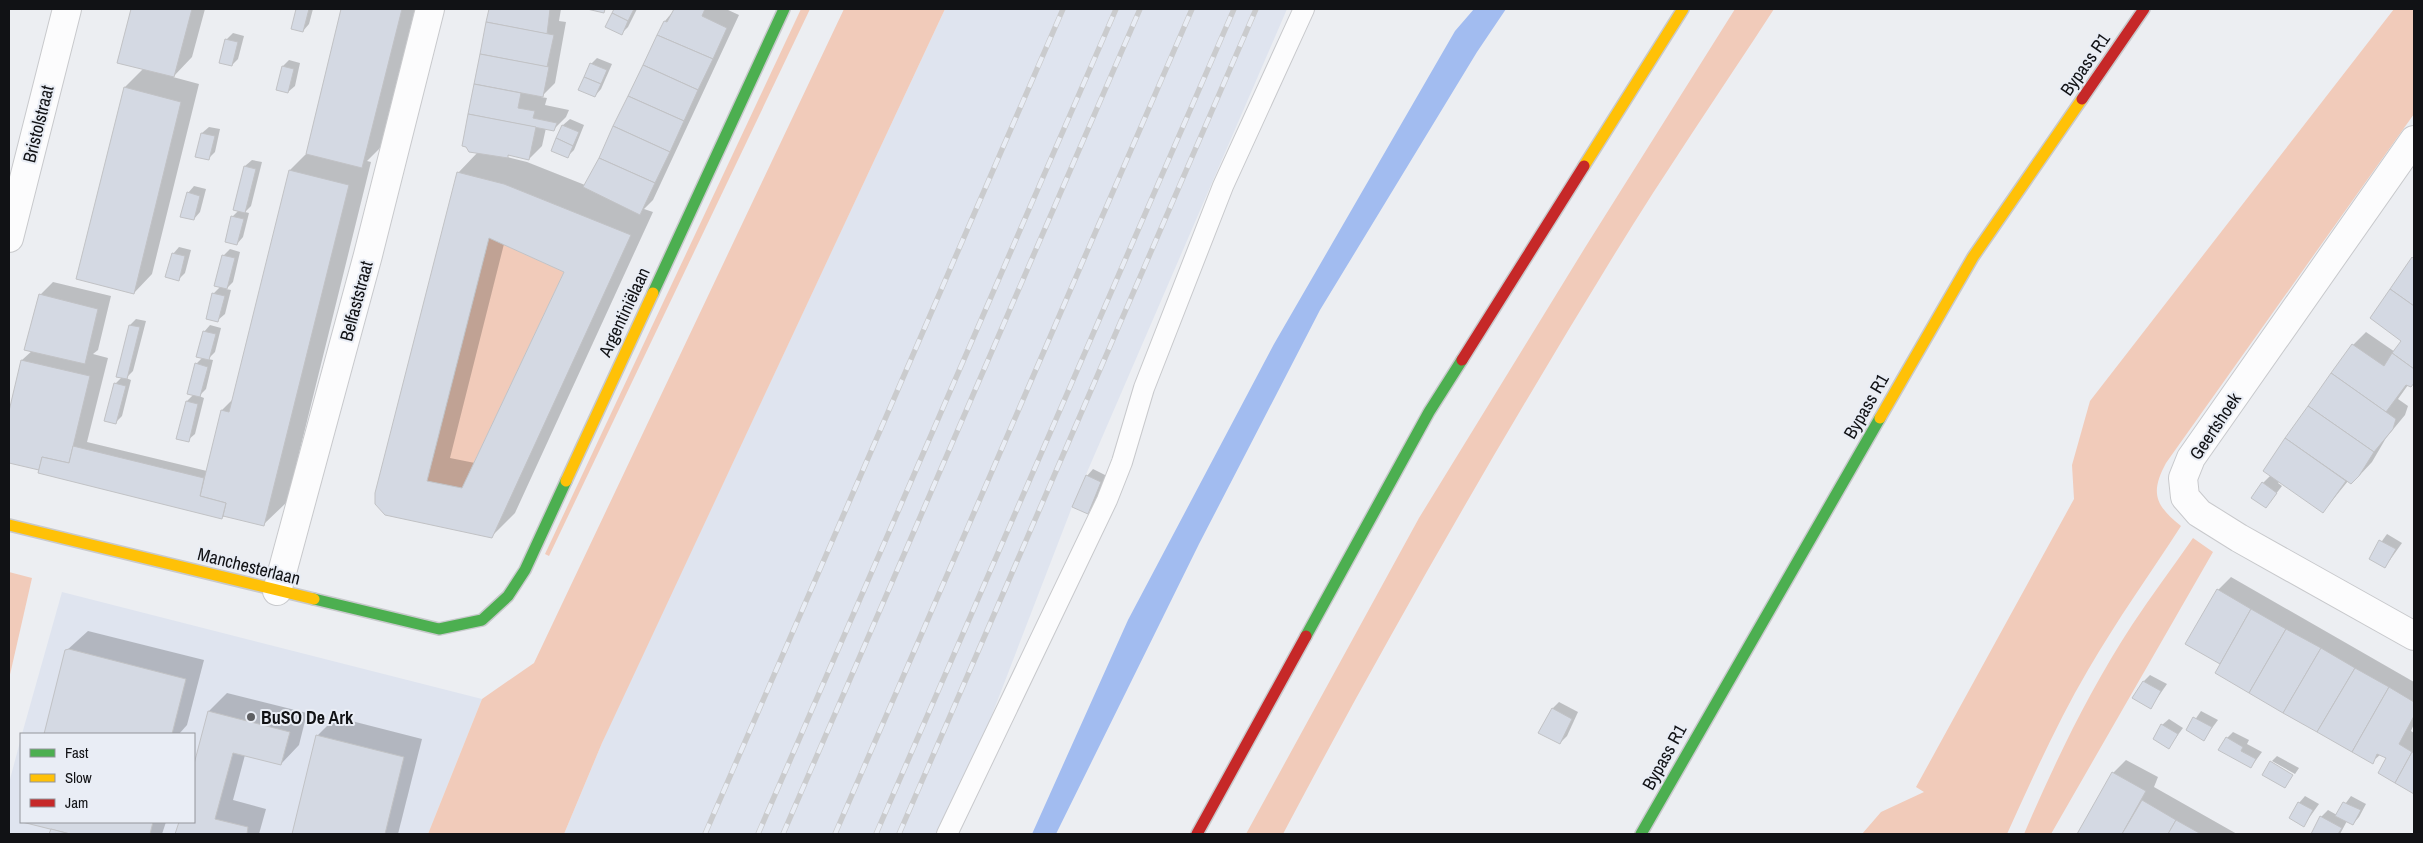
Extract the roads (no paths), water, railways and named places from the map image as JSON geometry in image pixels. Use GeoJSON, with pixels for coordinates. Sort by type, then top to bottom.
{"type":"FeatureCollection","features":[{"type":"Feature","properties":{"kind":"main road","name":"Argentiniëlaan"},"geometry":{"type":"LineString","coordinates":[[482,620],[508,596],[525,570],[784,9]]}},
{"type":"Feature","properties":{"kind":"main road"},"geometry":{"type":"LineString","coordinates":[[1196,834],[1428,412],[1683,9]]}},
{"type":"Feature","properties":{"kind":"main road","name":"Bypass R1"},"geometry":{"type":"LineString","coordinates":[[1641,834],[1720,691],[1973,257],[2144,9]]}},
{"type":"Feature","properties":{"kind":"main road","name":"Manchesterlaan"},"geometry":{"type":"LineString","coordinates":[[9,525],[439,629],[482,620]]}},
{"type":"Feature","properties":{"kind":"street","name":"Bristolstraat"},"geometry":{"type":"LineString","coordinates":[[9,238],[67,9]]}},
{"type":"Feature","properties":{"kind":"street","name":"Belfaststraat"},"geometry":{"type":"LineString","coordinates":[[277,591],[368,255],[430,9]]}},
{"type":"Feature","properties":{"kind":"street","name":"Geertshoek"},"geometry":{"type":"LineString","coordinates":[[2414,140],[2197,450],[2184,478],[2185,497],[2199,513],[2247,543],[2414,636]]}},
{"type":"Feature","properties":{"kind":"lane"},"geometry":{"type":"LineString","coordinates":[[947,834],[1107,500],[1122,462],[1144,388],[1223,186],[1304,9]]}},
{"type":"Feature","properties":{"kind":"water"},"geometry":{"type":"Polygon","coordinates":[[[1474,9],[1506,9],[1477,52],[1320,310],[1199,544],[1056,834],[1032,834],[1128,620],[1274,344],[1455,31],[1474,9]]]}},
{"type":"Feature","properties":{"kind":"railway"},"geometry":{"type":"LineString","coordinates":[[705,834],[1063,9]]}},
{"type":"Feature","properties":{"kind":"railway"},"geometry":{"type":"LineString","coordinates":[[758,834],[1116,9]]}},
{"type":"Feature","properties":{"kind":"railway"},"geometry":{"type":"LineString","coordinates":[[783,834],[1140,9]]}},
{"type":"Feature","properties":{"kind":"railway"},"geometry":{"type":"LineString","coordinates":[[835,834],[1192,9]]}},
{"type":"Feature","properties":{"kind":"railway"},"geometry":{"type":"LineString","coordinates":[[876,834],[1234,9]]}},
{"type":"Feature","properties":{"kind":"railway"},"geometry":{"type":"LineString","coordinates":[[899,834],[1256,9]]}},
{"type":"Feature","properties":{"kind":"place","name":"BuSO De Ark"},"geometry":{"type":"Point","coordinates":[251,717]}}]}
